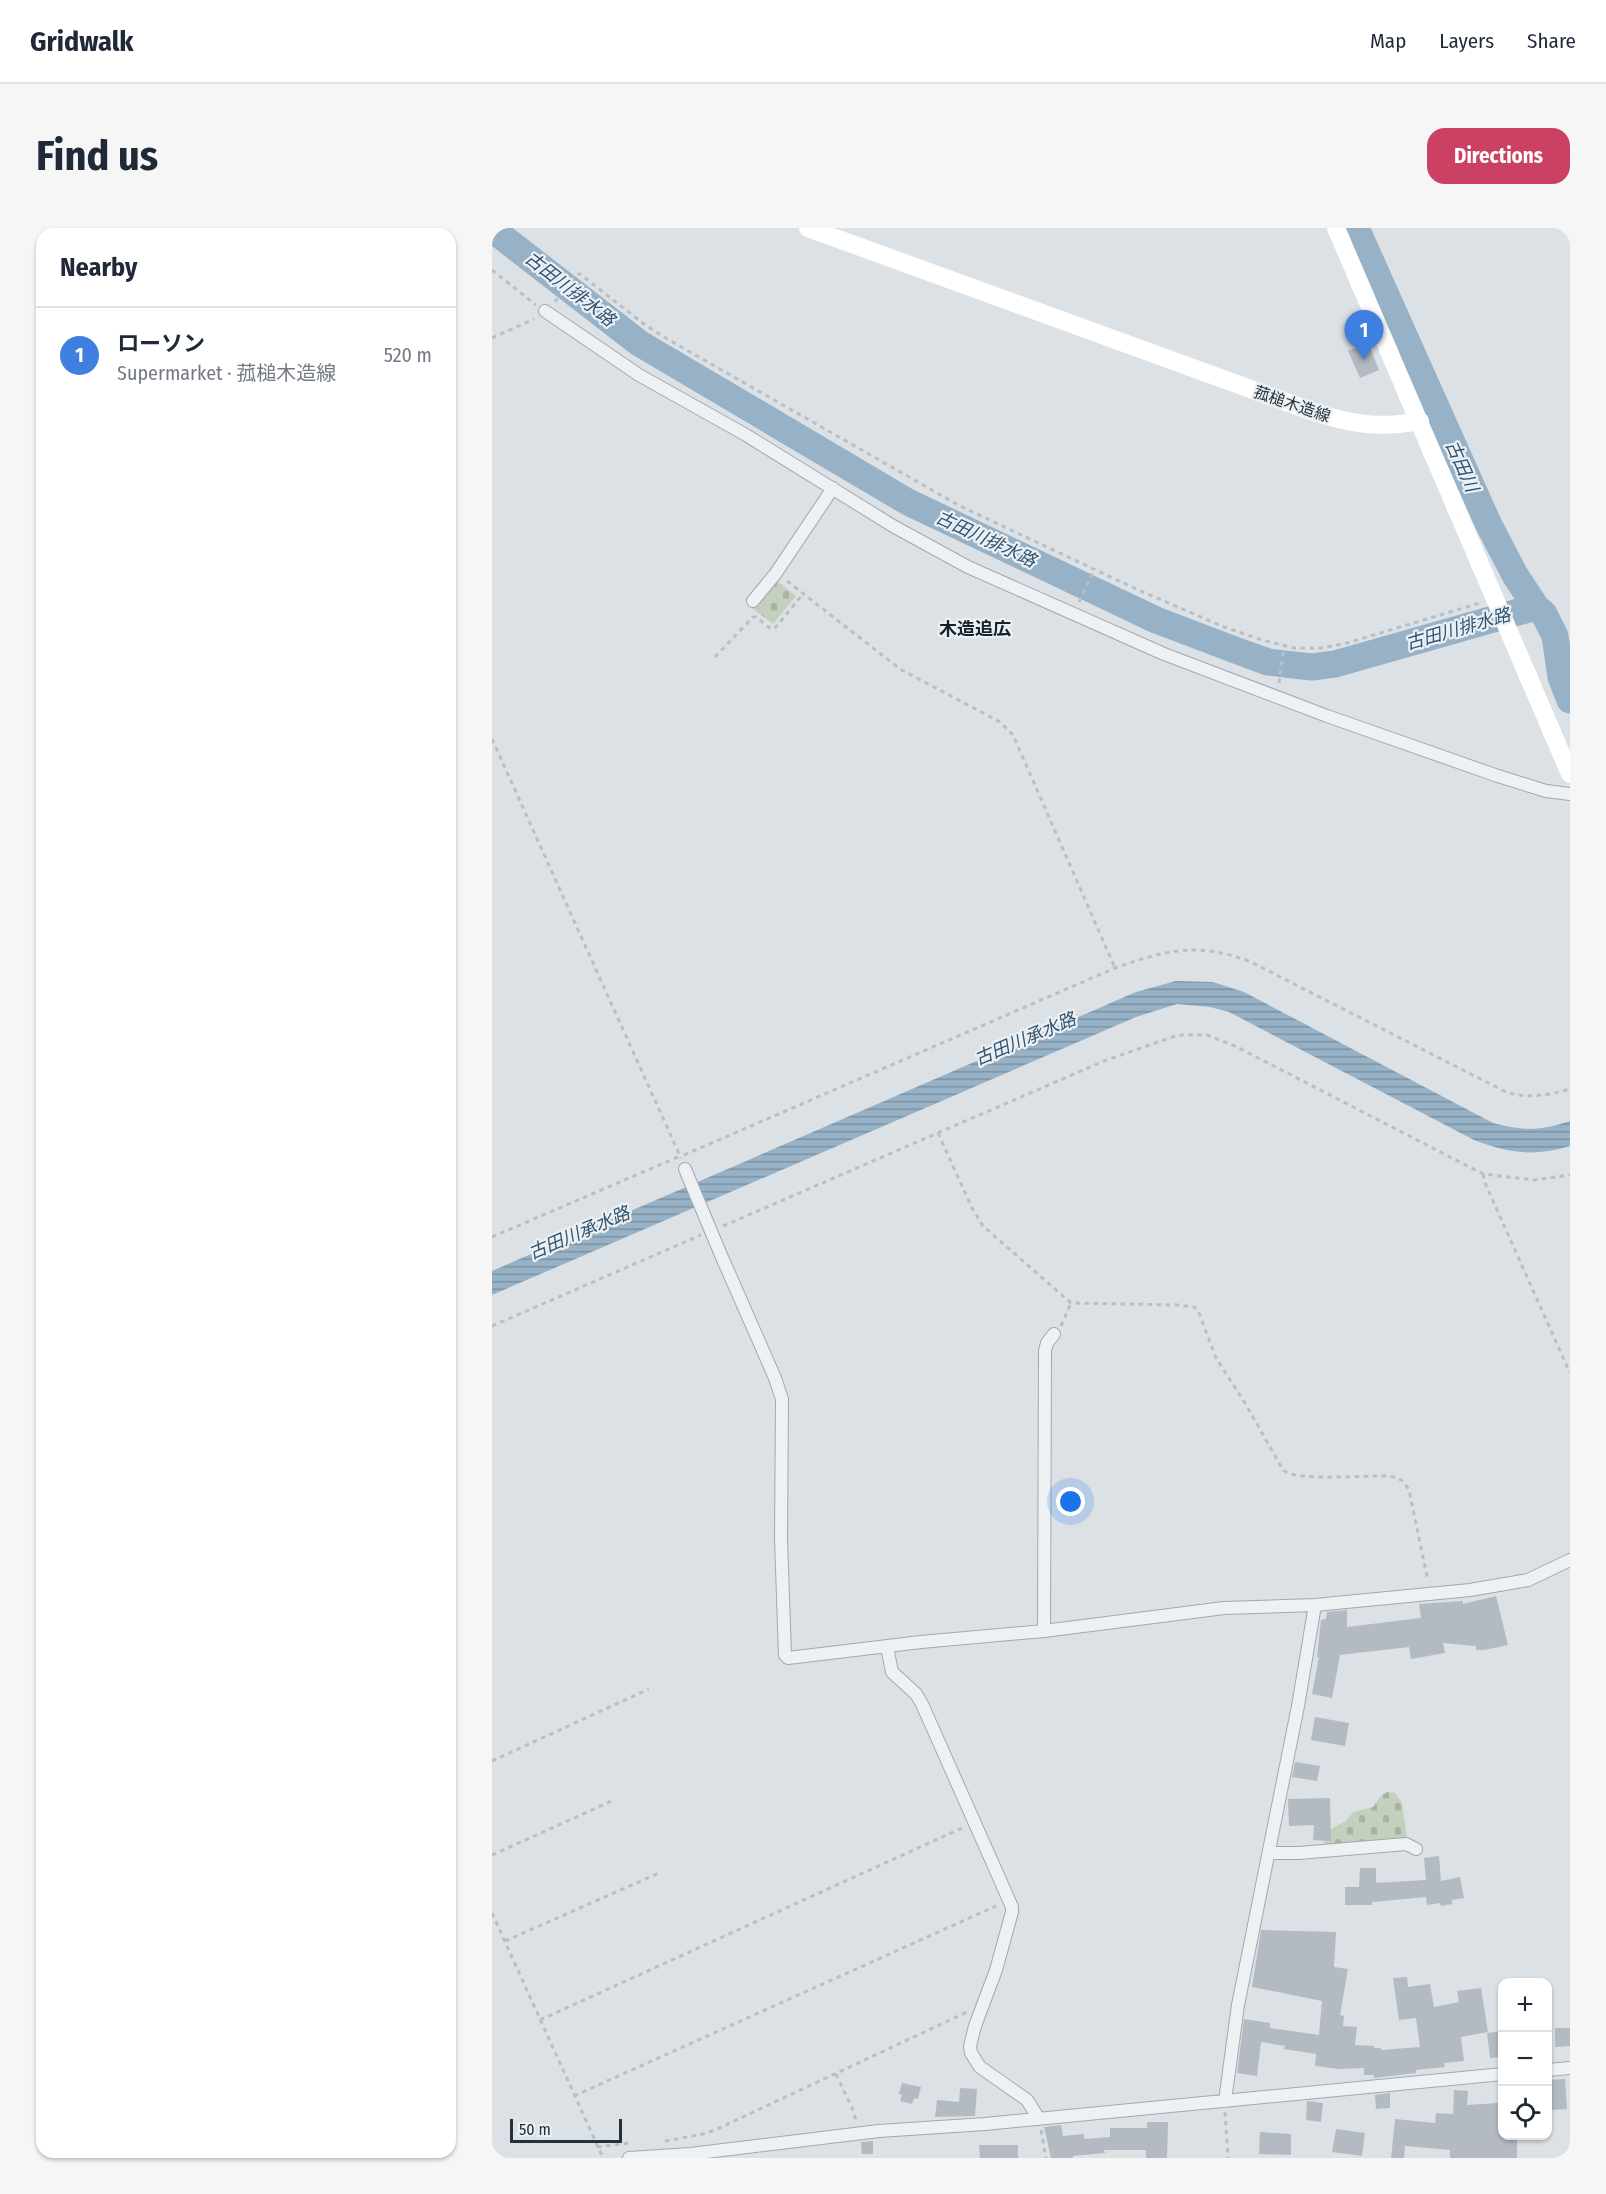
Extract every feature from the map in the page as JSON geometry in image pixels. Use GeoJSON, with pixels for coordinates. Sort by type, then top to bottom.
{"type":"FeatureCollection","features":[{"type":"Feature","properties":{"kind":"main road","name":"菰槌木造線"},"geometry":{"type":"LineString","coordinates":[[808,228],[1311,411],[1358,424],[1377,426],[1420,421]]}},
{"type":"Feature","properties":{"kind":"main road"},"geometry":{"type":"LineString","coordinates":[[1336,228],[1570,774]]}},
{"type":"Feature","properties":{"kind":"street"},"geometry":{"type":"LineString","coordinates":[[550,307],[639,375],[746,435],[893,526],[968,567],[1164,654],[1405,745],[1546,791],[1570,794]]}},
{"type":"Feature","properties":{"kind":"street"},"geometry":{"type":"LineString","coordinates":[[753,601],[776,573],[833,488]]}},
{"type":"Feature","properties":{"kind":"street"},"geometry":{"type":"LineString","coordinates":[[685,1168],[776,1378],[782,1399],[781,1539],[785,1655],[788,1658],[1044,1631],[1224,1608],[1315,1605],[1430,1594],[1527,1580],[1570,1560]]}},
{"type":"Feature","properties":{"kind":"street"},"geometry":{"type":"LineString","coordinates":[[1044,1631],[1046,1351],[1047,1343],[1054,1334]]}},
{"type":"Feature","properties":{"kind":"street"},"geometry":{"type":"LineString","coordinates":[[1225,2101],[1238,2005],[1298,1706],[1315,1605]]}},
{"type":"Feature","properties":{"kind":"street"},"geometry":{"type":"LineString","coordinates":[[887,1647],[892,1672],[916,1694],[922,1704],[1009,1900],[1012,1912],[996,1970],[971,2040],[971,2053],[975,2061],[987,2073],[1027,2100],[1039,2119]]}},
{"type":"Feature","properties":{"kind":"street"},"geometry":{"type":"LineString","coordinates":[[1269,1853],[1299,1853],[1406,1844],[1416,1849]]}},
{"type":"Feature","properties":{"kind":"street"},"geometry":{"type":"LineString","coordinates":[[1552,2070],[1570,2068]]}},
{"type":"Feature","properties":{"kind":"street"},"geometry":{"type":"LineString","coordinates":[[628,2158],[690,2154],[857,2134],[1039,2119],[1498,2074]]}},
{"type":"Feature","properties":{"kind":"path"},"geometry":{"type":"LineString","coordinates":[[492,270],[550,307]]}},
{"type":"Feature","properties":{"kind":"path"},"geometry":{"type":"LineString","coordinates":[[492,338],[536,318],[550,307],[574,276],[580,274],[637,319],[669,340],[960,506],[1094,570],[1224,627],[1284,646],[1322,648],[1347,643],[1496,601]]}},
{"type":"Feature","properties":{"kind":"path"},"geometry":{"type":"LineString","coordinates":[[1080,600],[1094,570]]}},
{"type":"Feature","properties":{"kind":"path"},"geometry":{"type":"LineString","coordinates":[[776,573],[900,669],[1000,722],[1007,728],[1115,968]]}},
{"type":"Feature","properties":{"kind":"path"},"geometry":{"type":"LineString","coordinates":[[715,657],[753,617],[775,628],[802,594]]}},
{"type":"Feature","properties":{"kind":"path"},"geometry":{"type":"LineString","coordinates":[[1280,678],[1284,646]]}},
{"type":"Feature","properties":{"kind":"path"},"geometry":{"type":"LineString","coordinates":[[492,739],[685,1168]]}},
{"type":"Feature","properties":{"kind":"path"},"geometry":{"type":"LineString","coordinates":[[492,1237],[1115,968],[1165,951],[1204,950],[1235,956],[1265,969],[1506,1092],[1516,1095],[1542,1096],[1570,1089]]}},
{"type":"Feature","properties":{"kind":"path"},"geometry":{"type":"LineString","coordinates":[[492,1326],[709,1225],[938,1133],[1104,1061],[1178,1035],[1207,1035],[1255,1055],[1483,1174],[1534,1180],[1570,1174]]}},
{"type":"Feature","properties":{"kind":"path"},"geometry":{"type":"LineString","coordinates":[[938,1133],[972,1208],[983,1226],[1071,1303],[1176,1305],[1194,1307],[1198,1310],[1216,1358],[1288,1475],[1388,1476],[1397,1477],[1405,1482],[1418,1528],[1430,1594]]}},
{"type":"Feature","properties":{"kind":"path"},"geometry":{"type":"LineString","coordinates":[[1483,1174],[1570,1373]]}},
{"type":"Feature","properties":{"kind":"path"},"geometry":{"type":"LineString","coordinates":[[1054,1334],[1062,1324],[1071,1303]]}},
{"type":"Feature","properties":{"kind":"path"},"geometry":{"type":"LineString","coordinates":[[492,1761],[649,1689]]}},
{"type":"Feature","properties":{"kind":"path"},"geometry":{"type":"LineString","coordinates":[[492,1855],[614,1800]]}},
{"type":"Feature","properties":{"kind":"path"},"geometry":{"type":"LineString","coordinates":[[540,2020],[975,1823]]}},
{"type":"Feature","properties":{"kind":"path"},"geometry":{"type":"LineString","coordinates":[[505,1941],[659,1873]]}},
{"type":"Feature","properties":{"kind":"path"},"geometry":{"type":"LineString","coordinates":[[574,2096],[1009,1900]]}},
{"type":"Feature","properties":{"kind":"path"},"geometry":{"type":"LineString","coordinates":[[492,1913],[603,2158]]}},
{"type":"Feature","properties":{"kind":"path"},"geometry":{"type":"LineString","coordinates":[[660,2141],[709,2132],[983,2006]]}},
{"type":"Feature","properties":{"kind":"path"},"geometry":{"type":"LineString","coordinates":[[835,2073],[852,2108],[857,2134]]}},
{"type":"Feature","properties":{"kind":"path"},"geometry":{"type":"LineString","coordinates":[[1225,2101],[1228,2158]]}},
{"type":"Feature","properties":{"kind":"path"},"geometry":{"type":"LineString","coordinates":[[1039,2119],[1046,2158]]}},
{"type":"Feature","properties":{"kind":"path"},"geometry":{"type":"LineString","coordinates":[[597,2147],[637,2143]]}},
{"type":"Feature","properties":{"kind":"green space"},"geometry":{"type":"Polygon","coordinates":[[[775,579],[796,596],[773,624],[752,608],[775,579]]]}},
{"type":"Feature","properties":{"kind":"green space"},"geometry":{"type":"Polygon","coordinates":[[[1387,1792],[1395,1793],[1402,1803],[1407,1838],[1325,1846],[1323,1833],[1344,1822],[1354,1812],[1373,1807],[1387,1792]]]}},
{"type":"Feature","properties":{"kind":"water"},"geometry":{"type":"Polygon","coordinates":[[[1176,981],[1213,982],[1244,992],[1493,1123],[1532,1129],[1570,1121],[1570,1146],[1545,1152],[1522,1152],[1498,1148],[1474,1140],[1229,1012],[1210,1007],[1177,1004],[1136,1017],[492,1295],[492,1271],[1136,992],[1176,981]]]}},
{"type":"Feature","properties":{"kind":"building"},"geometry":{"type":"Polygon","coordinates":[[[1368,343],[1379,370],[1360,378],[1348,351],[1368,343]]]}},
{"type":"Feature","properties":{"kind":"building"},"geometry":{"type":"Polygon","coordinates":[[[1496,1596],[1508,1645],[1476,1650],[1476,1646],[1443,1643],[1445,1653],[1411,1659],[1409,1647],[1340,1655],[1332,1698],[1312,1694],[1319,1657],[1317,1657],[1321,1620],[1326,1619],[1327,1612],[1347,1610],[1347,1627],[1421,1618],[1419,1604],[1463,1601],[1463,1604],[1496,1596]]]}},
{"type":"Feature","properties":{"kind":"building"},"geometry":{"type":"Polygon","coordinates":[[[1315,1717],[1349,1723],[1345,1746],[1311,1740],[1315,1717]]]}},
{"type":"Feature","properties":{"kind":"building"},"geometry":{"type":"Polygon","coordinates":[[[1295,1762],[1320,1766],[1317,1781],[1292,1777],[1295,1762]]]}},
{"type":"Feature","properties":{"kind":"building"},"geometry":{"type":"Polygon","coordinates":[[[1330,1798],[1331,1841],[1313,1840],[1314,1825],[1289,1826],[1288,1799],[1330,1798]]]}},
{"type":"Feature","properties":{"kind":"building"},"geometry":{"type":"Polygon","coordinates":[[[1439,1856],[1441,1881],[1460,1877],[1464,1898],[1452,1900],[1452,1904],[1441,1906],[1440,1903],[1427,1905],[1426,1897],[1372,1902],[1372,1905],[1345,1905],[1345,1887],[1359,1887],[1360,1868],[1376,1868],[1376,1883],[1426,1880],[1424,1858],[1439,1856]]]}},
{"type":"Feature","properties":{"kind":"building"},"geometry":{"type":"Polygon","coordinates":[[[1261,1930],[1336,1932],[1334,1967],[1348,1969],[1340,2015],[1344,2016],[1343,2026],[1357,2027],[1355,2045],[1374,2046],[1381,2050],[1420,2047],[1416,2018],[1399,2020],[1393,1978],[1407,1977],[1408,1987],[1430,1984],[1434,2007],[1459,2002],[1457,1991],[1481,1988],[1488,2032],[1461,2037],[1464,2061],[1444,2063],[1445,2067],[1416,2070],[1416,2073],[1374,2078],[1374,2075],[1364,2075],[1364,2068],[1338,2069],[1315,2066],[1316,2054],[1284,2049],[1285,2046],[1261,2042],[1257,2076],[1237,2073],[1244,2019],[1270,2023],[1270,2028],[1319,2035],[1322,2001],[1252,1987],[1261,1930]]]}},
{"type":"Feature","properties":{"kind":"building"},"geometry":{"type":"Polygon","coordinates":[[[1555,2028],[1570,2028],[1570,2046],[1555,2047],[1555,2028]]]}},
{"type":"Feature","properties":{"kind":"building"},"geometry":{"type":"Polygon","coordinates":[[[1498,2032],[1498,2057],[1490,2058],[1487,2033],[1498,2032]]]}},
{"type":"Feature","properties":{"kind":"building"},"geometry":{"type":"Polygon","coordinates":[[[1565,2079],[1567,2109],[1552,2110],[1552,2080],[1565,2079]]]}},
{"type":"Feature","properties":{"kind":"building"},"geometry":{"type":"Polygon","coordinates":[[[902,2083],[921,2087],[918,2099],[914,2098],[912,2104],[900,2101],[902,2083]]]}},
{"type":"Feature","properties":{"kind":"building"},"geometry":{"type":"Polygon","coordinates":[[[960,2088],[977,2089],[975,2116],[935,2117],[937,2100],[959,2102],[960,2088]]]}},
{"type":"Feature","properties":{"kind":"building"},"geometry":{"type":"Polygon","coordinates":[[[1454,2090],[1468,2091],[1467,2105],[1498,2103],[1498,2140],[1517,2140],[1517,2158],[1450,2158],[1450,2150],[1405,2146],[1404,2158],[1391,2158],[1395,2119],[1435,2123],[1436,2113],[1453,2114],[1454,2090]]]}},
{"type":"Feature","properties":{"kind":"building"},"geometry":{"type":"Polygon","coordinates":[[[1390,2093],[1390,2108],[1376,2109],[1375,2095],[1390,2093]]]}},
{"type":"Feature","properties":{"kind":"building"},"geometry":{"type":"Polygon","coordinates":[[[1307,2101],[1323,2103],[1321,2122],[1306,2120],[1307,2101]]]}},
{"type":"Feature","properties":{"kind":"building"},"geometry":{"type":"Polygon","coordinates":[[[1147,2122],[1168,2122],[1167,2158],[1146,2158],[1146,2150],[1104,2150],[1105,2153],[1073,2156],[1073,2158],[1051,2158],[1044,2127],[1061,2125],[1063,2136],[1084,2134],[1084,2139],[1110,2137],[1110,2128],[1147,2128],[1147,2122]]]}},
{"type":"Feature","properties":{"kind":"building"},"geometry":{"type":"Polygon","coordinates":[[[1336,2129],[1365,2133],[1362,2156],[1332,2152],[1336,2129]]]}},
{"type":"Feature","properties":{"kind":"building"},"geometry":{"type":"Polygon","coordinates":[[[1260,2132],[1291,2134],[1291,2155],[1259,2154],[1260,2132]]]}},
{"type":"Feature","properties":{"kind":"building"},"geometry":{"type":"Polygon","coordinates":[[[873,2141],[873,2154],[862,2154],[861,2142],[873,2141]]]}},
{"type":"Feature","properties":{"kind":"building"},"geometry":{"type":"Polygon","coordinates":[[[979,2145],[1018,2145],[1018,2158],[980,2158],[979,2145]]]}},
{"type":"Feature","properties":{"kind":"waterway","name":"古田川"},"geometry":{"type":"LineString","coordinates":[[1356,228],[1488,523],[1515,575],[1536,607],[1544,614],[1555,636],[1561,677],[1570,700]]}},
{"type":"Feature","properties":{"kind":"waterway","name":"古田川排水路"},"geometry":{"type":"LineString","coordinates":[[492,229],[639,343],[908,502],[1156,620],[1268,662],[1312,667],[1335,664],[1536,607]]}},
{"type":"Feature","properties":{"kind":"place","name":"ローソン"},"geometry":{"type":"Point","coordinates":[1364,360]}},
{"type":"Feature","properties":{"kind":"district","name":"木造追広"},"geometry":{"type":"Point","coordinates":[975,629]}},
{"type":"Feature","properties":{"kind":"water label","name":"古田川承水路"},"geometry":{"type":"Point","coordinates":[1025,1039]}},
{"type":"Feature","properties":{"kind":"water label","name":"古田川承水路"},"geometry":{"type":"Point","coordinates":[579,1233]}}]}
